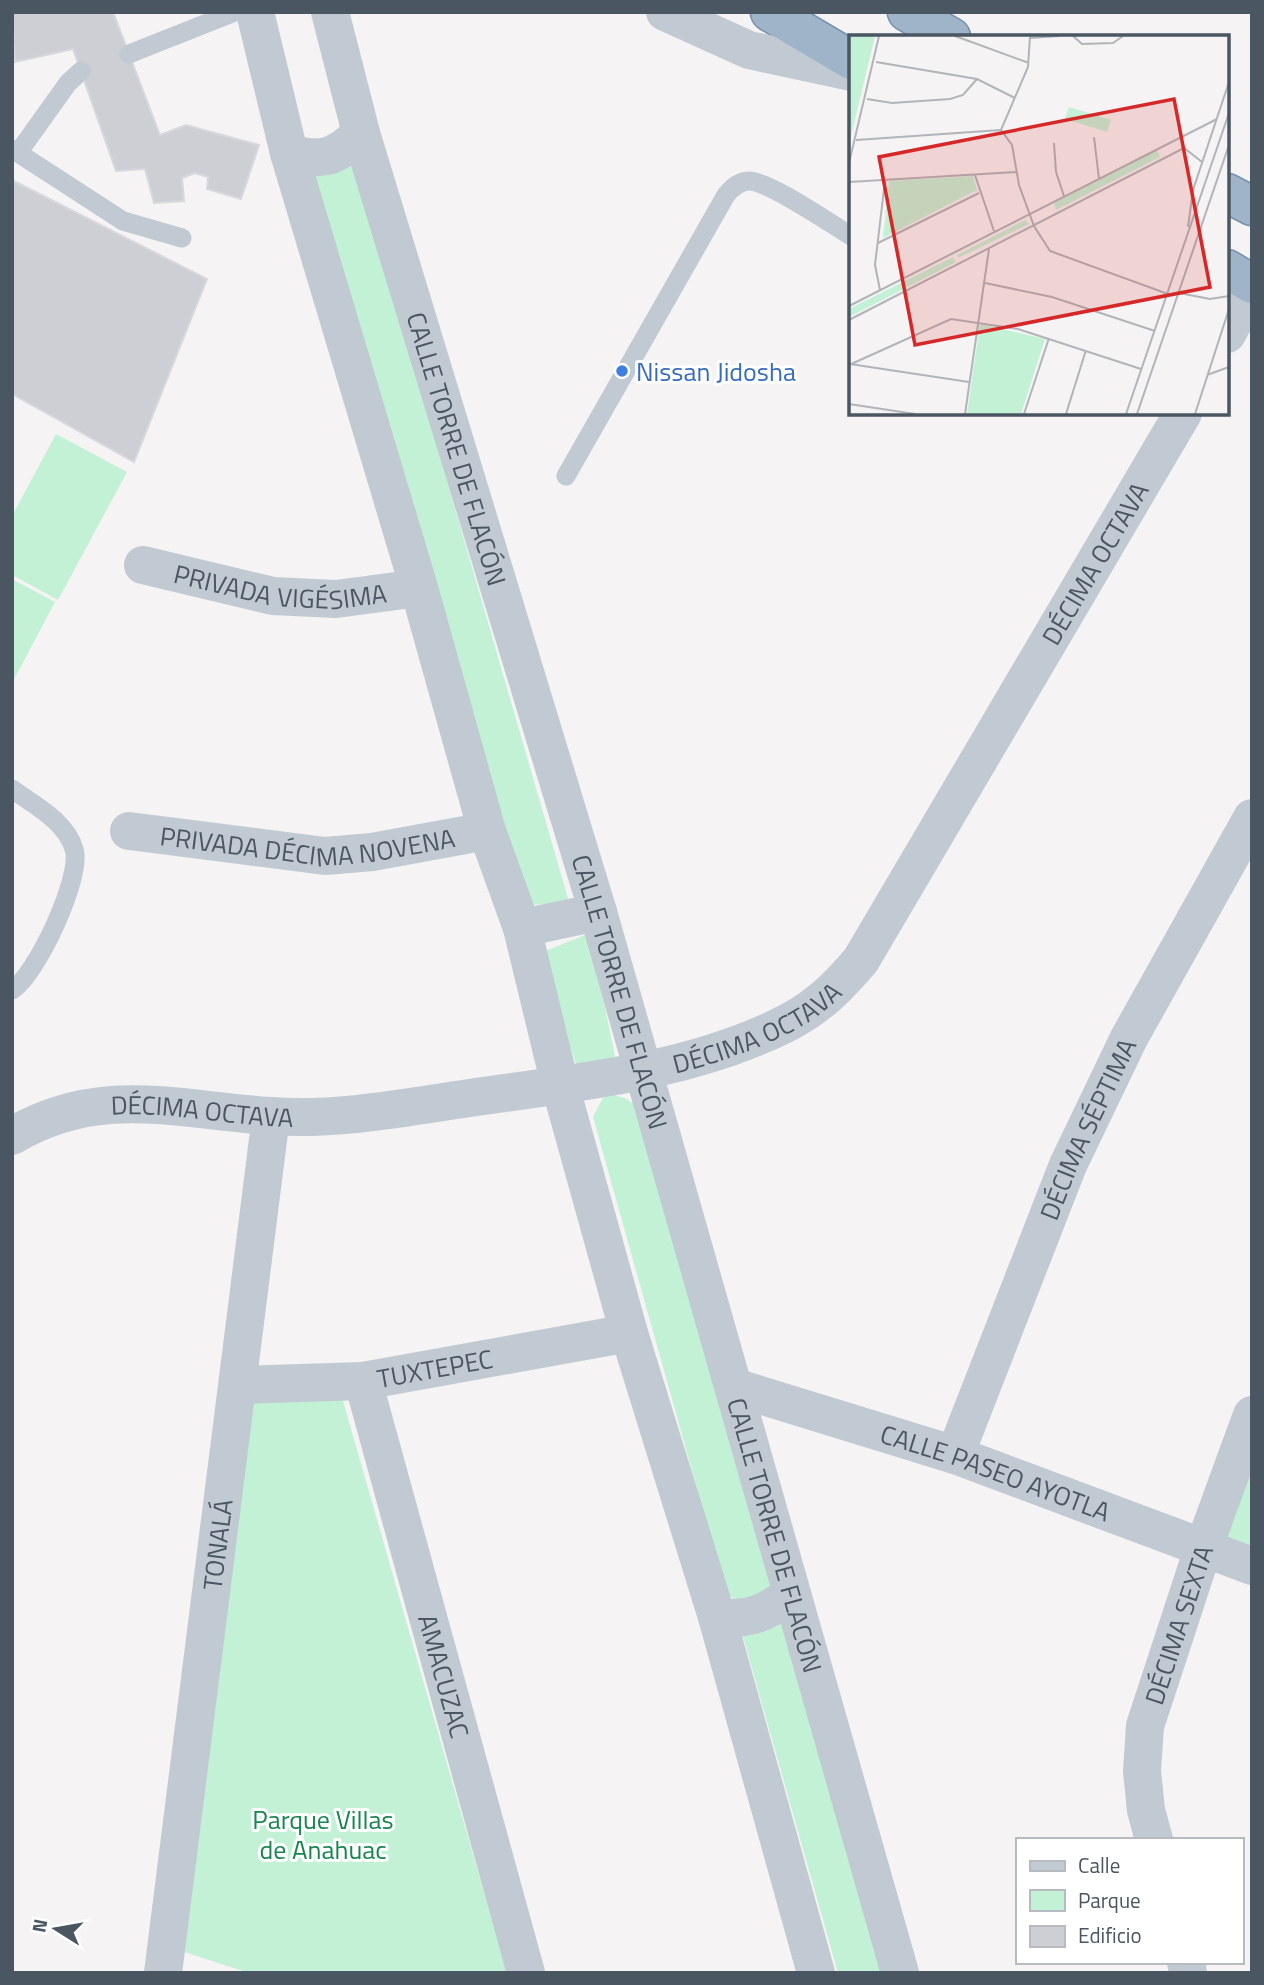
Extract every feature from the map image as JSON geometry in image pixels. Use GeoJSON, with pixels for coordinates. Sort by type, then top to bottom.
{"type":"FeatureCollection","features":[{"type":"Feature","properties":{"kind":"highway"},"geometry":{"type":"LineString","coordinates":[[770,12],[849,59]]}},
{"type":"Feature","properties":{"kind":"highway"},"geometry":{"type":"LineString","coordinates":[[907,12],[947,35]]}},
{"type":"Feature","properties":{"kind":"highway"},"geometry":{"type":"LineString","coordinates":[[1229,193],[1252,206]]}},
{"type":"Feature","properties":{"kind":"highway"},"geometry":{"type":"LineString","coordinates":[[1229,271],[1252,286]]}},
{"type":"Feature","properties":{"kind":"street"},"geometry":{"type":"LineString","coordinates":[[255,12],[289,153],[419,588],[487,831],[522,928],[560,1085],[629,1334],[717,1617],[816,1973]]}},
{"type":"Feature","properties":{"kind":"street","name":"CALLE TORRE DE FLACÓN"},"geometry":{"type":"LineString","coordinates":[[330,12],[361,133],[598,912],[734,1387],[790,1595],[900,1973]]}},
{"type":"Feature","properties":{"kind":"street"},"geometry":{"type":"LineString","coordinates":[[665,12],[749,50],[849,72]]}},
{"type":"Feature","properties":{"kind":"street"},"geometry":{"type":"LineString","coordinates":[[289,153],[323,158],[350,144],[361,133]]}},
{"type":"Feature","properties":{"kind":"street"},"geometry":{"type":"LineString","coordinates":[[1229,330],[1252,286]]}},
{"type":"Feature","properties":{"kind":"street","name":"DÉCIMA OCTAVA"},"geometry":{"type":"LineString","coordinates":[[12,1136],[29,1126],[90,1106],[111,1104],[177,1104],[271,1116],[361,1114],[560,1085],[643,1069],[729,1048],[790,1021],[830,996],[861,960],[1182,415]]}},
{"type":"Feature","properties":{"kind":"street","name":"PRIVADA VIGÉSIMA"},"geometry":{"type":"LineString","coordinates":[[143,565],[273,597],[336,600],[419,588]]}},
{"type":"Feature","properties":{"kind":"street","name":"DÉCIMA SÉPTIMA"},"geometry":{"type":"LineString","coordinates":[[955,1455],[1074,1154],[1129,1038],[1252,818]]}},
{"type":"Feature","properties":{"kind":"street","name":"PRIVADA DÉCIMA NOVENA"},"geometry":{"type":"LineString","coordinates":[[129,831],[325,856],[372,852],[487,831]]}},
{"type":"Feature","properties":{"kind":"street"},"geometry":{"type":"LineString","coordinates":[[522,928],[598,912]]}},
{"type":"Feature","properties":{"kind":"street","name":"TONALÁ"},"geometry":{"type":"LineString","coordinates":[[163,1973],[271,1116]]}},
{"type":"Feature","properties":{"kind":"street","name":"TUXTEPEC"},"geometry":{"type":"LineString","coordinates":[[239,1385],[363,1381],[629,1334]]}},
{"type":"Feature","properties":{"kind":"street","name":"AMACUZAC"},"geometry":{"type":"LineString","coordinates":[[363,1381],[526,1973]]}},
{"type":"Feature","properties":{"kind":"street","name":"CALLE PASEO AYOTLA"},"geometry":{"type":"LineString","coordinates":[[734,1387],[955,1455],[1252,1566]]}},
{"type":"Feature","properties":{"kind":"street","name":"DÉCIMA SEXTA"},"geometry":{"type":"LineString","coordinates":[[1154,1838],[1142,1770],[1145,1726],[1203,1549],[1252,1415]]}},
{"type":"Feature","properties":{"kind":"street"},"geometry":{"type":"LineString","coordinates":[[717,1617],[737,1620],[752,1617],[790,1595]]}},
{"type":"Feature","properties":{"kind":"lane"},"geometry":{"type":"LineString","coordinates":[[129,54],[235,12]]}},
{"type":"Feature","properties":{"kind":"lane"},"geometry":{"type":"LineString","coordinates":[[81,71],[68,83],[15,151],[122,222],[182,238]]}},
{"type":"Feature","properties":{"kind":"lane"},"geometry":{"type":"LineString","coordinates":[[566,476],[726,195],[735,185],[748,181],[765,186],[849,235]]}},
{"type":"Feature","properties":{"kind":"lane"},"geometry":{"type":"LineString","coordinates":[[12,789],[59,824],[75,849],[76,867],[48,939],[21,985],[12,990]]}},
{"type":"Feature","properties":{"kind":"green space"},"geometry":{"type":"Polygon","coordinates":[[[354,160],[569,902],[521,906],[309,172],[354,160]]]}},
{"type":"Feature","properties":{"kind":"green space"},"geometry":{"type":"Polygon","coordinates":[[[56,434],[127,472],[58,600],[12,575],[12,516],[56,434]]]}},
{"type":"Feature","properties":{"kind":"green space"},"geometry":{"type":"Polygon","coordinates":[[[12,579],[55,602],[12,683],[12,579]]]}},
{"type":"Feature","properties":{"kind":"green space"},"geometry":{"type":"Polygon","coordinates":[[[590,933],[616,1062],[576,1064],[538,954],[590,933]]]}},
{"type":"Feature","properties":{"kind":"green space"},"geometry":{"type":"Polygon","coordinates":[[[613,1095],[625,1098],[637,1106],[771,1588],[738,1603],[726,1592],[593,1117],[603,1098],[613,1095]]]}},
{"type":"Feature","properties":{"kind":"green space","name":"Parque Villas de Anahuac"},"geometry":{"type":"Polygon","coordinates":[[[341,1394],[507,1973],[249,1973],[169,1947],[244,1402],[341,1394]]]}},
{"type":"Feature","properties":{"kind":"green space"},"geometry":{"type":"Polygon","coordinates":[[[1252,1437],[1252,1552],[1215,1539],[1252,1437]]]}},
{"type":"Feature","properties":{"kind":"green space"},"geometry":{"type":"Polygon","coordinates":[[[781,1618],[883,1973],[838,1973],[742,1633],[781,1618]]]}},
{"type":"Feature","properties":{"kind":"building"},"geometry":{"type":"Polygon","coordinates":[[[12,12],[113,12],[160,135],[186,125],[259,145],[241,199],[207,189],[208,177],[195,173],[182,178],[184,201],[154,203],[145,169],[116,171],[73,49],[15,62],[12,12]]]}},
{"type":"Feature","properties":{"kind":"building"},"geometry":{"type":"Polygon","coordinates":[[[12,180],[207,279],[134,462],[12,394],[12,180]]]}},
{"type":"Feature","properties":{"kind":"place","name":"Nissan Jidosha"},"geometry":{"type":"Point","coordinates":[622,371]}}]}
